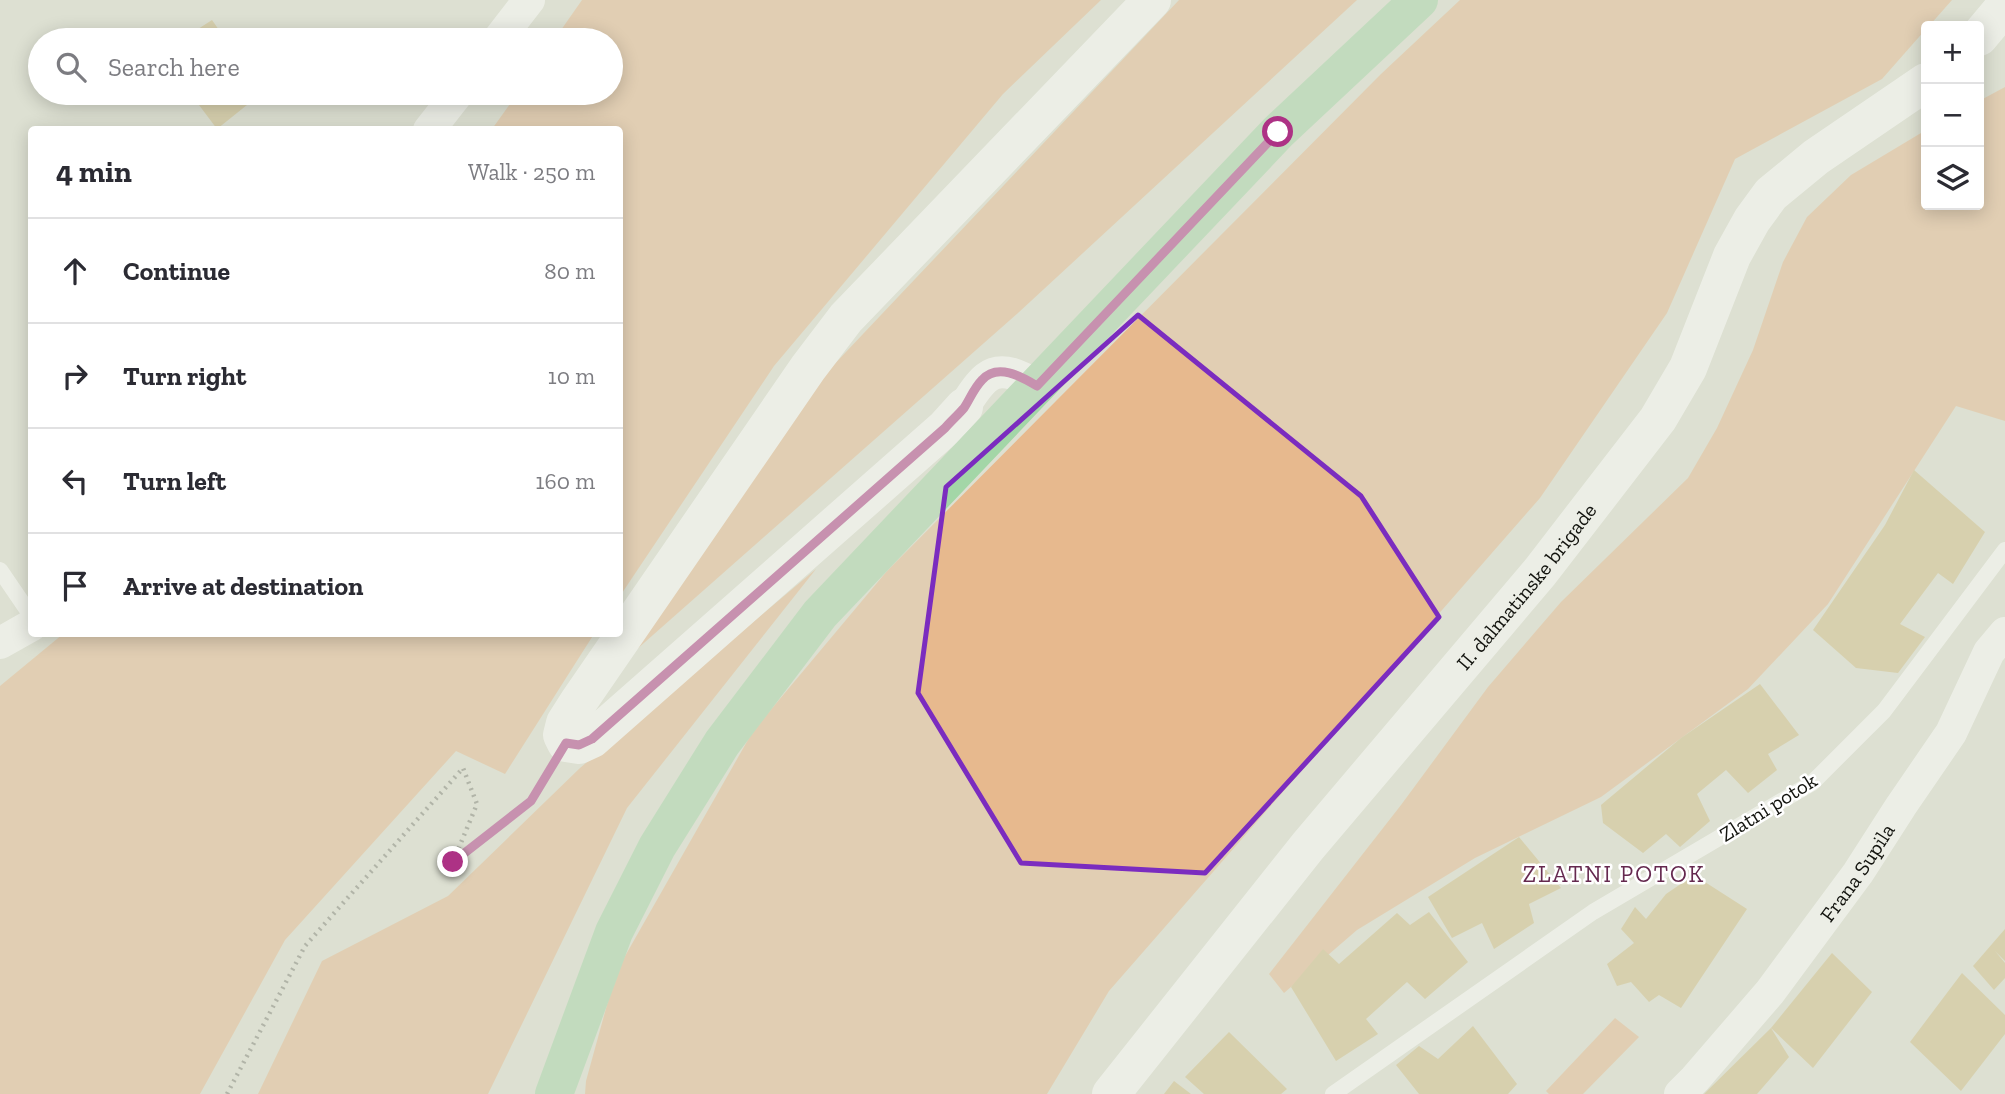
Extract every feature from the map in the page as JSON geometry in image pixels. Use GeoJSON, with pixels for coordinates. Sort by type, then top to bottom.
{"type":"FeatureCollection","features":[{"type":"Feature","properties":{"kind":"main road"},"geometry":{"type":"LineString","coordinates":[[554,1094],[614,932],[657,847],[722,743],[820,614],[1278,132],[1419,0]]}},
{"type":"Feature","properties":{"kind":"street"},"geometry":{"type":"LineString","coordinates":[[507,28],[529,0]]}},
{"type":"Feature","properties":{"kind":"street"},"geometry":{"type":"LineString","coordinates":[[1037,386],[1020,376],[993,373],[984,378],[945,428],[592,739],[579,745],[566,743],[562,735],[565,723],[579,701],[808,368],[846,318],[1152,0]]}},
{"type":"Feature","properties":{"kind":"street"},"geometry":{"type":"LineString","coordinates":[[1984,31],[2005,6]]}},
{"type":"Feature","properties":{"kind":"street","name":"II. dalmatinske brigade"},"geometry":{"type":"LineString","coordinates":[[1111,1094],[1308,846],[1540,572],[1658,419],[1688,368],[1732,256],[1752,220],[1771,194],[1816,157],[1923,84]]}},
{"type":"Feature","properties":{"kind":"street"},"geometry":{"type":"LineString","coordinates":[[432,126],[449,105]]}},
{"type":"Feature","properties":{"kind":"street"},"geometry":{"type":"LineString","coordinates":[[0,643],[28,627]]}},
{"type":"Feature","properties":{"kind":"street","name":"Frana Supila"},"geometry":{"type":"LineString","coordinates":[[1679,1094],[1770,992],[1858,873],[1951,733],[1989,652],[2005,633]]}},
{"type":"Feature","properties":{"kind":"lane","name":"Zlatni potok"},"geometry":{"type":"LineString","coordinates":[[1333,1094],[1593,912],[1812,783],[1884,711],[2005,550]]}},
{"type":"Feature","properties":{"kind":"lane"},"geometry":{"type":"LineString","coordinates":[[0,569],[28,611]]}},
{"type":"Feature","properties":{"kind":"path"},"geometry":{"type":"LineString","coordinates":[[227,1094],[305,946],[463,768],[477,804],[453,862],[531,801],[566,743]]}},
{"type":"Feature","properties":{"kind":"highlighted area"},"geometry":{"type":"Polygon","coordinates":[[[1138,315],[1361,496],[1439,617],[1205,873],[1021,863],[918,693],[946,487],[1138,315]]]}},
{"type":"Feature","properties":{"kind":"shaded area"},"geometry":{"type":"Polygon","coordinates":[[[582,0],[1101,0],[1003,94],[774,366],[623,592],[623,126],[494,126],[509,105],[623,105],[623,28],[562,28],[582,0]]]}},
{"type":"Feature","properties":{"kind":"shaded area"},"geometry":{"type":"Polygon","coordinates":[[[1179,0],[1357,0],[1018,313],[636,650],[828,371],[1179,0]]]}},
{"type":"Feature","properties":{"kind":"shaded area"},"geometry":{"type":"Polygon","coordinates":[[[1460,0],[1952,0],[1933,21],[1921,21],[1921,35],[1882,79],[1735,159],[1667,313],[1540,498],[1109,991],[1047,1094],[585,1094],[586,1081],[616,972],[753,731],[887,571],[1381,74],[1460,0]]]}},
{"type":"Feature","properties":{"kind":"shaded area"},"geometry":{"type":"Polygon","coordinates":[[[2005,87],[2005,421],[1956,406],[1828,604],[1748,689],[1601,797],[1475,858],[1357,930],[1284,993],[1269,974],[1401,805],[1488,687],[1561,602],[1688,478],[1717,428],[1753,350],[1783,262],[1807,217],[1851,175],[1921,133],[1921,210],[1984,210],[1984,98],[2005,87]]]}},
{"type":"Feature","properties":{"kind":"shaded area"},"geometry":{"type":"Polygon","coordinates":[[[816,569],[627,808],[488,1094],[258,1094],[322,961],[448,896],[580,768],[816,569]]]}},
{"type":"Feature","properties":{"kind":"shaded area"},"geometry":{"type":"Polygon","coordinates":[[[59,637],[592,637],[505,774],[456,751],[285,940],[200,1094],[0,1094],[0,686],[59,637]]]}},
{"type":"Feature","properties":{"kind":"shaded area"},"geometry":{"type":"Polygon","coordinates":[[[1615,1018],[1639,1037],[1583,1094],[1549,1094],[1546,1091],[1615,1018]]]}},
{"type":"Feature","properties":{"kind":"building"},"geometry":{"type":"Polygon","coordinates":[[[212,20],[218,28],[200,28],[212,20]]]}},
{"type":"Feature","properties":{"kind":"building"},"geometry":{"type":"Polygon","coordinates":[[[199,105],[247,105],[221,126],[215,126],[199,105]]]}},
{"type":"Feature","properties":{"kind":"building"},"geometry":{"type":"Polygon","coordinates":[[[1914,470],[1985,532],[1953,584],[1938,573],[1900,624],[1925,637],[1898,673],[1856,668],[1813,630],[1885,525],[1914,470]]]}},
{"type":"Feature","properties":{"kind":"building"},"geometry":{"type":"Polygon","coordinates":[[[1760,684],[1799,735],[1768,754],[1777,770],[1748,793],[1726,770],[1697,794],[1710,821],[1680,847],[1666,834],[1643,853],[1603,823],[1601,805],[1681,738],[1760,684]]]}},
{"type":"Feature","properties":{"kind":"building"},"geometry":{"type":"Polygon","coordinates":[[[1519,837],[1561,888],[1529,904],[1534,923],[1494,949],[1482,923],[1452,938],[1428,897],[1519,837]]]}},
{"type":"Feature","properties":{"kind":"building"},"geometry":{"type":"Polygon","coordinates":[[[1694,875],[1747,909],[1681,1008],[1659,995],[1649,1002],[1631,982],[1617,986],[1607,964],[1634,943],[1621,929],[1635,907],[1646,919],[1666,894],[1694,875]]]}},
{"type":"Feature","properties":{"kind":"building"},"geometry":{"type":"Polygon","coordinates":[[[1429,912],[1468,962],[1425,999],[1407,982],[1366,1019],[1378,1034],[1336,1061],[1291,987],[1323,949],[1339,964],[1397,913],[1410,925],[1429,912]]]}},
{"type":"Feature","properties":{"kind":"building"},"geometry":{"type":"Polygon","coordinates":[[[2005,929],[2005,961],[1995,951],[2005,963],[2005,978],[1994,990],[1973,966],[2005,929]]]}},
{"type":"Feature","properties":{"kind":"building"},"geometry":{"type":"Polygon","coordinates":[[[1832,953],[1872,992],[1813,1068],[1771,1028],[1832,953]]]}},
{"type":"Feature","properties":{"kind":"building"},"geometry":{"type":"Polygon","coordinates":[[[1962,973],[2005,1015],[2005,1034],[1961,1091],[1910,1042],[1962,973]]]}},
{"type":"Feature","properties":{"kind":"building"},"geometry":{"type":"Polygon","coordinates":[[[1473,1026],[1517,1084],[1508,1094],[1419,1094],[1396,1065],[1419,1046],[1438,1059],[1473,1026]]]}},
{"type":"Feature","properties":{"kind":"building"},"geometry":{"type":"Polygon","coordinates":[[[1771,1028],[1789,1057],[1757,1094],[1704,1094],[1771,1028]]]}},
{"type":"Feature","properties":{"kind":"building"},"geometry":{"type":"Polygon","coordinates":[[[1229,1032],[1287,1089],[1281,1094],[1204,1094],[1185,1077],[1229,1032]]]}},
{"type":"Feature","properties":{"kind":"building"},"geometry":{"type":"Polygon","coordinates":[[[1174,1081],[1191,1094],[1164,1094],[1174,1081]]]}},
{"type":"Feature","properties":{"kind":"district","name":"ZLATNI POTOK"},"geometry":{"type":"Point","coordinates":[1614,874]}},
{"type":"Feature","properties":{"kind":"route"},"geometry":{"type":"LineString","coordinates":[[453,862],[531,801],[566,743],[579,745],[592,739],[945,428],[984,378],[993,373],[1007,373],[1020,376],[1037,386],[1278,132]]}}]}
